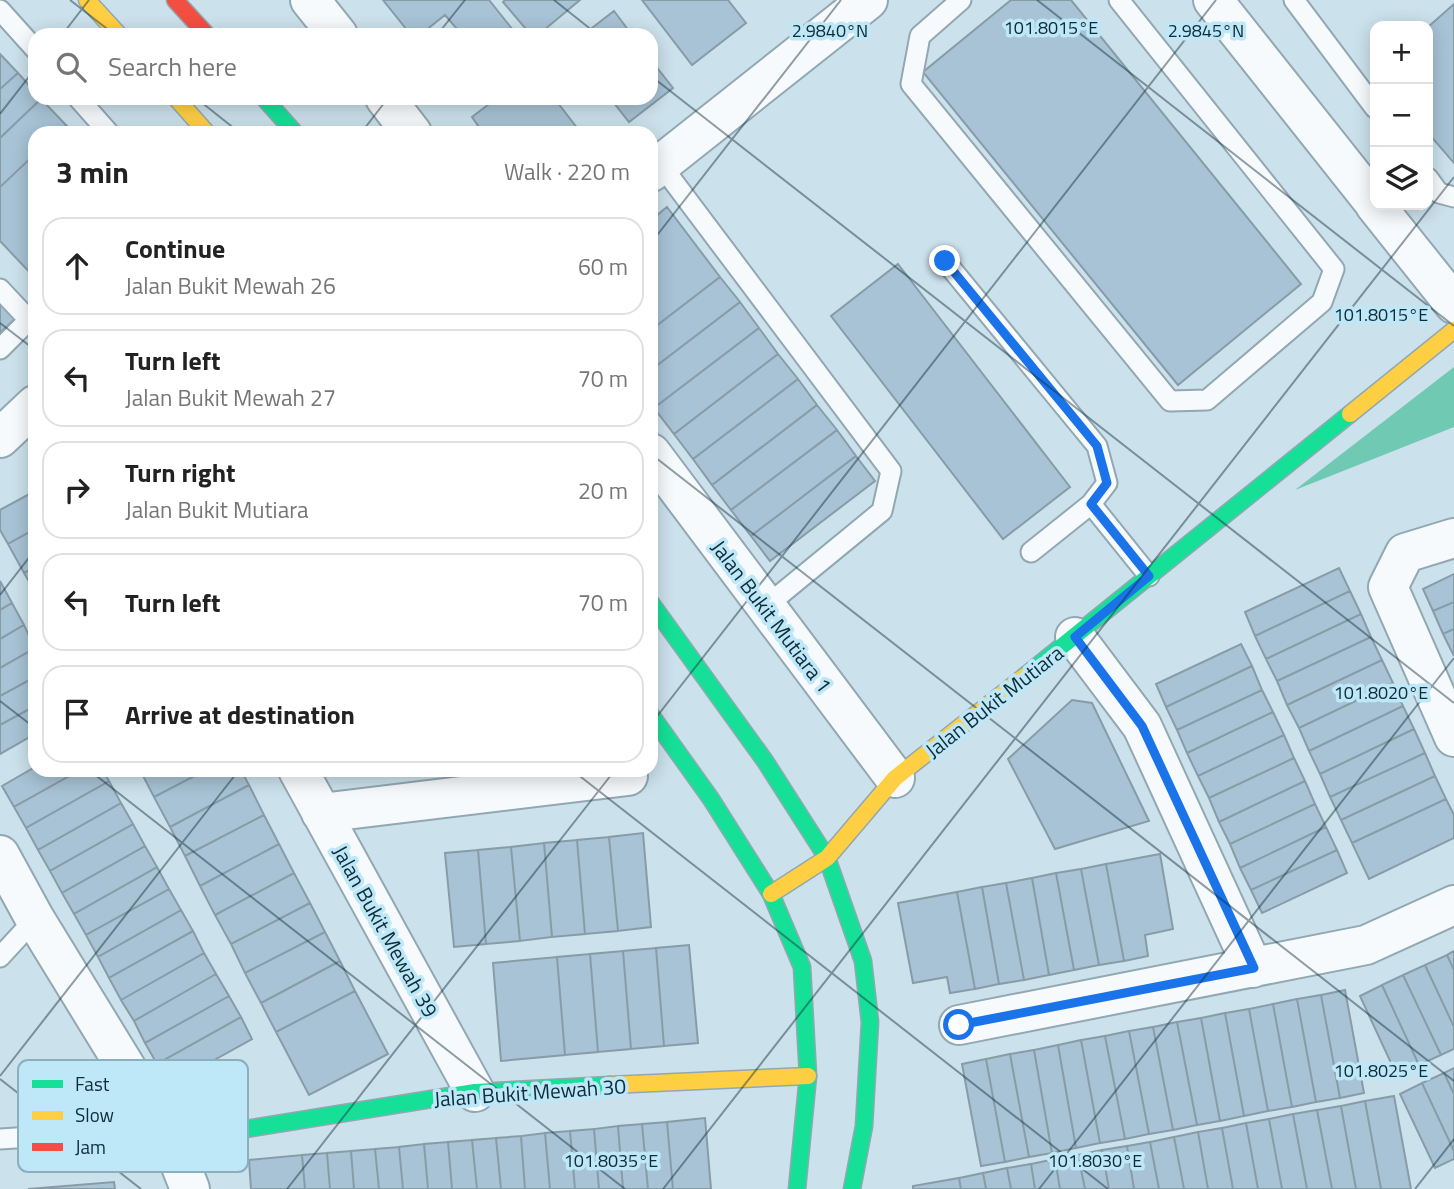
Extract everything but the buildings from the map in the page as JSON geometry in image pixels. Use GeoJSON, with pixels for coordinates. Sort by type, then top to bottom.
{"type":"FeatureCollection","features":[{"type":"Feature","properties":{"kind":"street"},"geometry":{"type":"LineString","coordinates":[[87,0],[113,28]]}},
{"type":"Feature","properties":{"kind":"street"},"geometry":{"type":"LineString","coordinates":[[175,0],[201,28]]}},
{"type":"Feature","properties":{"kind":"street"},"geometry":{"type":"LineString","coordinates":[[658,167],[867,0]]}},
{"type":"Feature","properties":{"kind":"street"},"geometry":{"type":"LineString","coordinates":[[1213,0],[1370,199]]}},
{"type":"Feature","properties":{"kind":"street"},"geometry":{"type":"LineString","coordinates":[[182,105],[201,126]]}},
{"type":"Feature","properties":{"kind":"street"},"geometry":{"type":"LineString","coordinates":[[270,105],[289,126]]}},
{"type":"Feature","properties":{"kind":"street"},"geometry":{"type":"LineString","coordinates":[[391,105],[407,126]]}},
{"type":"Feature","properties":{"kind":"street"},"geometry":{"type":"LineString","coordinates":[[1379,210],[1454,304]]}},
{"type":"Feature","properties":{"kind":"street","name":"Jalan Bukit Mutiara"},"geometry":{"type":"LineString","coordinates":[[771,894],[827,858],[895,778],[1075,637],[1454,330]]}},
{"type":"Feature","properties":{"kind":"street"},"geometry":{"type":"LineString","coordinates":[[0,438],[28,412]]}},
{"type":"Feature","properties":{"kind":"street","name":"Jalan Bukit Mutiara 1"},"geometry":{"type":"LineString","coordinates":[[658,462],[895,778]]}},
{"type":"Feature","properties":{"kind":"street"},"geometry":{"type":"LineString","coordinates":[[1454,538],[1405,553],[1388,587],[1454,737]]}},
{"type":"Feature","properties":{"kind":"street"},"geometry":{"type":"LineString","coordinates":[[658,613],[765,761],[827,858],[863,961],[870,1022],[864,1126],[852,1189]]}},
{"type":"Feature","properties":{"kind":"street"},"geometry":{"type":"LineString","coordinates":[[1075,637],[1142,726],[1254,968]]}},
{"type":"Feature","properties":{"kind":"street"},"geometry":{"type":"LineString","coordinates":[[658,725],[711,799],[771,894],[802,967],[808,1076],[797,1189]]}},
{"type":"Feature","properties":{"kind":"street","name":"Jalan Bukit Mewah 39"},"geometry":{"type":"LineString","coordinates":[[302,777],[475,1092]]}},
{"type":"Feature","properties":{"kind":"street"},"geometry":{"type":"LineString","coordinates":[[321,813],[620,777]]}},
{"type":"Feature","properties":{"kind":"street"},"geometry":{"type":"LineString","coordinates":[[0,855],[35,919],[121,1060]]}},
{"type":"Feature","properties":{"kind":"street"},"geometry":{"type":"LineString","coordinates":[[959,1025],[1367,945],[1454,905]]}},
{"type":"Feature","properties":{"kind":"street","name":"Jalan Bukit Mewah 30"},"geometry":{"type":"LineString","coordinates":[[248,1129],[475,1092],[808,1076]]}},
{"type":"Feature","properties":{"kind":"street"},"geometry":{"type":"LineString","coordinates":[[183,1172],[190,1189]]}},
{"type":"Feature","properties":{"kind":"lane"},"geometry":{"type":"LineString","coordinates":[[961,0],[920,36],[911,84],[1170,401],[1207,400],[1322,302],[1334,269],[1119,0]]}},
{"type":"Feature","properties":{"kind":"lane"},"geometry":{"type":"LineString","coordinates":[[1294,0],[1370,101]]}},
{"type":"Feature","properties":{"kind":"lane"},"geometry":{"type":"LineString","coordinates":[[0,10],[28,41]]}},
{"type":"Feature","properties":{"kind":"lane"},"geometry":{"type":"LineString","coordinates":[[84,105],[103,126]]}},
{"type":"Feature","properties":{"kind":"lane"},"geometry":{"type":"LineString","coordinates":[[658,172],[891,471],[882,511],[765,607]]}},
{"type":"Feature","properties":{"kind":"lane"},"geometry":{"type":"LineString","coordinates":[[1433,185],[1439,193],[1454,197]]}},
{"type":"Feature","properties":{"kind":"lane"},"geometry":{"type":"LineString","coordinates":[[945,261],[1097,446],[1107,483],[1091,504],[1031,552]]}},
{"type":"Feature","properties":{"kind":"lane"},"geometry":{"type":"LineString","coordinates":[[0,289],[28,314]]}},
{"type":"Feature","properties":{"kind":"lane"},"geometry":{"type":"LineString","coordinates":[[0,349],[28,321]]}},
{"type":"Feature","properties":{"kind":"lane"},"geometry":{"type":"LineString","coordinates":[[1091,504],[1149,576]]}},
{"type":"Feature","properties":{"kind":"lane"},"geometry":{"type":"LineString","coordinates":[[0,957],[35,919]]}},
{"type":"Feature","properties":{"kind":"lane"},"geometry":{"type":"LineString","coordinates":[[0,1139],[18,1138]]}},
{"type":"Feature","properties":{"kind":"green space"},"geometry":{"type":"Polygon","coordinates":[[[1454,367],[1454,427],[1295,490],[1454,367]]]}},
{"type":"Feature","properties":{"kind":"traffic: fast"},"geometry":{"type":"LineString","coordinates":[[270,105],[289,126]]}},
{"type":"Feature","properties":{"kind":"traffic: fast"},"geometry":{"type":"LineString","coordinates":[[1025,676],[1350,414]]}},
{"type":"Feature","properties":{"kind":"traffic: fast"},"geometry":{"type":"LineString","coordinates":[[658,613],[765,761],[827,858],[863,961],[870,1022],[864,1126],[852,1189]]}},
{"type":"Feature","properties":{"kind":"traffic: fast"},"geometry":{"type":"LineString","coordinates":[[658,725],[711,799],[771,894],[802,967],[808,1076],[797,1189]]}},
{"type":"Feature","properties":{"kind":"traffic: fast"},"geometry":{"type":"LineString","coordinates":[[248,1129],[475,1092],[610,1085]]}},
{"type":"Feature","properties":{"kind":"traffic: slow"},"geometry":{"type":"LineString","coordinates":[[87,0],[113,28]]}},
{"type":"Feature","properties":{"kind":"traffic: slow"},"geometry":{"type":"LineString","coordinates":[[182,105],[201,126]]}},
{"type":"Feature","properties":{"kind":"traffic: slow"},"geometry":{"type":"LineString","coordinates":[[1350,414],[1454,330]]}},
{"type":"Feature","properties":{"kind":"traffic: slow"},"geometry":{"type":"LineString","coordinates":[[771,894],[827,858],[895,778],[1025,676]]}},
{"type":"Feature","properties":{"kind":"traffic: slow"},"geometry":{"type":"LineString","coordinates":[[610,1085],[808,1076]]}},
{"type":"Feature","properties":{"kind":"traffic: jam"},"geometry":{"type":"LineString","coordinates":[[175,0],[201,28]]}},
{"type":"Feature","properties":{"kind":"route"},"geometry":{"type":"LineString","coordinates":[[945,261],[1097,446],[1107,483],[1091,504],[1149,576],[1075,637],[1142,726],[1254,968],[959,1025]]}}]}
